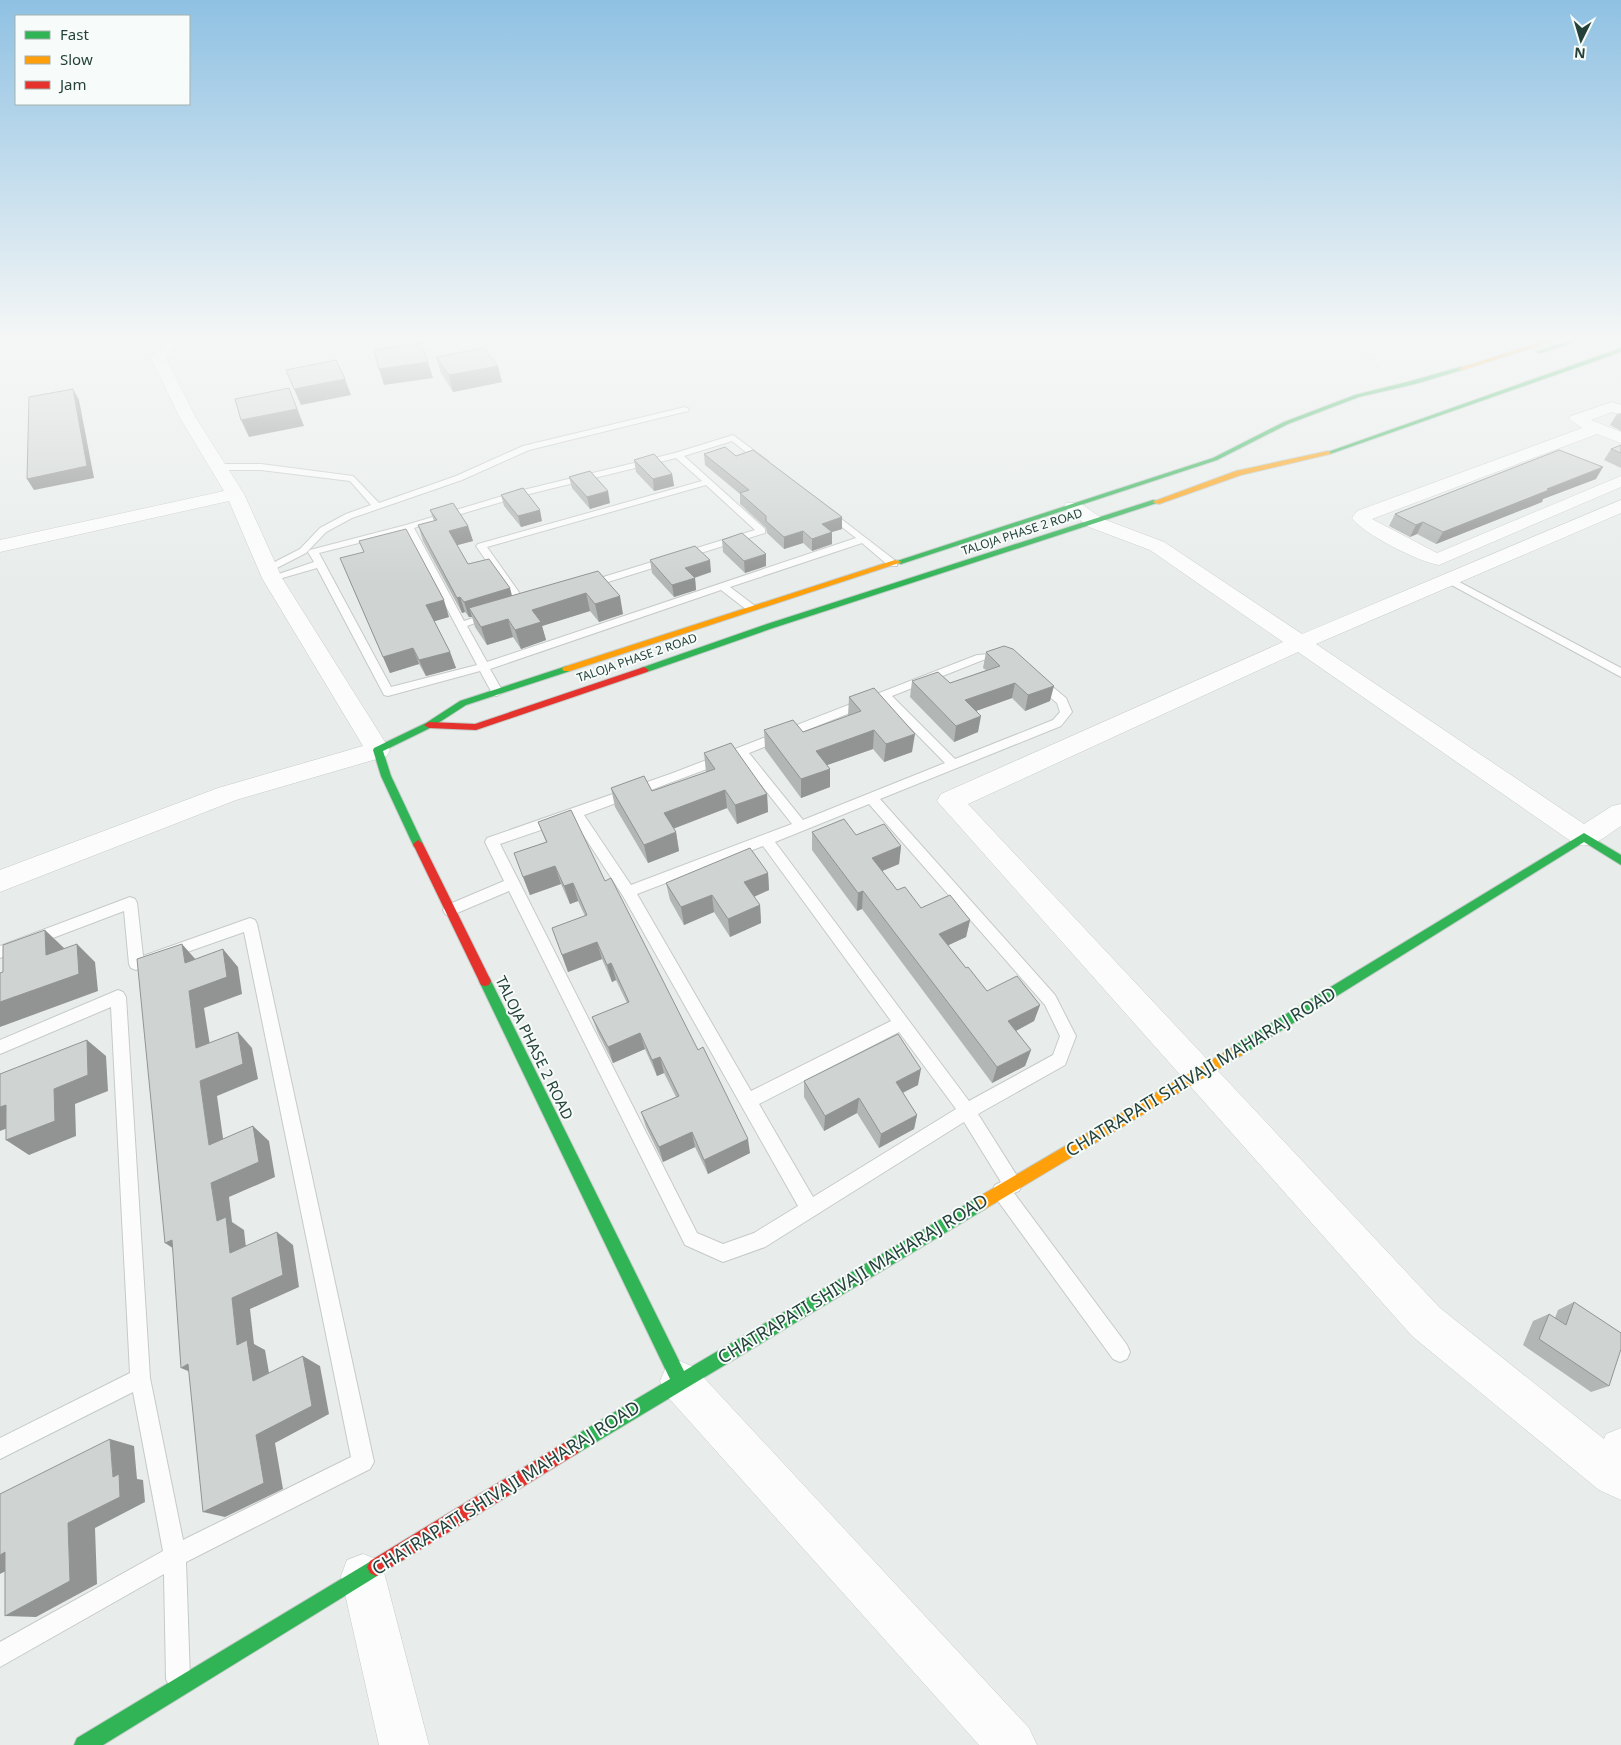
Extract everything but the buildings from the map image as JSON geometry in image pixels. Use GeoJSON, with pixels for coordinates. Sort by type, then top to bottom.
{"type":"FeatureCollection","features":[{"type":"Feature","properties":{"kind":"street"},"geometry":{"type":"LineString","coordinates":[[0,881],[227,794],[378,750],[271,574],[227,481],[190,420]]}},
{"type":"Feature","properties":{"kind":"street","name":"TALOJA PHASE 2 ROAD"},"geometry":{"type":"LineString","coordinates":[[680,1381],[450,910],[386,776],[378,750],[429,725],[463,703],[1215,459],[1293,420]]}},
{"type":"Feature","properties":{"kind":"street"},"geometry":{"type":"LineString","coordinates":[[1239,473],[1390,420]]}},
{"type":"Feature","properties":{"kind":"street","name":"TALOJA PHASE 2 ROAD"},"geometry":{"type":"LineString","coordinates":[[429,725],[476,727],[770,626],[1096,523],[1239,473],[1325,454],[1421,420]]}},
{"type":"Feature","properties":{"kind":"street"},"geometry":{"type":"LineString","coordinates":[[1581,420],[1621,438]]}},
{"type":"Feature","properties":{"kind":"street"},"geometry":{"type":"LineString","coordinates":[[1597,428],[1364,515],[1361,518],[1367,525],[1440,559],[1621,481]]}},
{"type":"Feature","properties":{"kind":"street"},"geometry":{"type":"LineString","coordinates":[[1215,459],[1302,430]]}},
{"type":"Feature","properties":{"kind":"street"},"geometry":{"type":"LineString","coordinates":[[0,533],[227,481]]}},
{"type":"Feature","properties":{"kind":"street"},"geometry":{"type":"LineString","coordinates":[[0,546],[227,481]]}},
{"type":"Feature","properties":{"kind":"street"},"geometry":{"type":"LineString","coordinates":[[1073,506],[1096,523],[1157,546],[1621,861]]}},
{"type":"Feature","properties":{"kind":"street"},"geometry":{"type":"LineString","coordinates":[[1619,1468],[1426,1322],[950,801],[1300,643],[1621,506]]}},
{"type":"Feature","properties":{"kind":"street"},"geometry":{"type":"LineString","coordinates":[[1559,507],[1587,520]]}},
{"type":"Feature","properties":{"kind":"street"},"geometry":{"type":"LineString","coordinates":[[1476,543],[1503,557]]}},
{"type":"Feature","properties":{"kind":"street","name":"CHATRAPATI SHIVAJI MAHARAJ ROAD"},"geometry":{"type":"LineString","coordinates":[[84,1745],[680,1381],[1199,1074],[1621,813]]}},
{"type":"Feature","properties":{"kind":"street"},"geometry":{"type":"LineString","coordinates":[[680,1381],[1012,1745]]}},
{"type":"Feature","properties":{"kind":"street"},"geometry":{"type":"LineString","coordinates":[[363,1576],[404,1745]]}},
{"type":"Feature","properties":{"kind":"lane"},"geometry":{"type":"LineString","coordinates":[[271,574],[303,551],[323,530],[349,516],[459,478],[526,448],[636,420]]}},
{"type":"Feature","properties":{"kind":"lane"},"geometry":{"type":"LineString","coordinates":[[772,468],[733,438],[678,455],[522,493],[409,527],[313,552],[388,692],[484,667],[863,539]]}},
{"type":"Feature","properties":{"kind":"lane"},"geometry":{"type":"LineString","coordinates":[[577,588],[762,531],[678,455]]}},
{"type":"Feature","properties":{"kind":"lane"},"geometry":{"type":"LineString","coordinates":[[227,481],[261,467],[353,479],[377,506]]}},
{"type":"Feature","properties":{"kind":"lane"},"geometry":{"type":"LineString","coordinates":[[523,605],[481,546],[708,482]]}},
{"type":"Feature","properties":{"kind":"lane"},"geometry":{"type":"LineString","coordinates":[[817,503],[893,564]]}},
{"type":"Feature","properties":{"kind":"lane"},"geometry":{"type":"LineString","coordinates":[[409,527],[497,692]]}},
{"type":"Feature","properties":{"kind":"lane"},"geometry":{"type":"LineString","coordinates":[[271,574],[319,564]]}},
{"type":"Feature","properties":{"kind":"lane"},"geometry":{"type":"LineString","coordinates":[[1450,580],[1621,673]]}},
{"type":"Feature","properties":{"kind":"lane"},"geometry":{"type":"LineString","coordinates":[[724,587],[751,608]]}},
{"type":"Feature","properties":{"kind":"lane"},"geometry":{"type":"LineString","coordinates":[[461,625],[496,614]]}},
{"type":"Feature","properties":{"kind":"lane"},"geometry":{"type":"LineString","coordinates":[[870,798],[1050,1000],[1068,1036],[1059,1060],[967,1112],[759,1241],[723,1253],[691,1239],[492,842],[576,814],[742,753],[981,657],[1001,655],[1015,661]]}},
{"type":"Feature","properties":{"kind":"lane"},"geometry":{"type":"LineString","coordinates":[[628,892],[766,840],[1057,722],[1066,712],[1062,701],[1028,673]]}},
{"type":"Feature","properties":{"kind":"lane"},"geometry":{"type":"LineString","coordinates":[[884,695],[953,764]]}},
{"type":"Feature","properties":{"kind":"lane"},"geometry":{"type":"LineString","coordinates":[[742,753],[801,826]]}},
{"type":"Feature","properties":{"kind":"lane"},"geometry":{"type":"LineString","coordinates":[[576,814],[628,892],[810,1209]]}},
{"type":"Feature","properties":{"kind":"lane"},"geometry":{"type":"LineString","coordinates":[[766,840],[967,1112],[1007,1188],[1120,1352]]}},
{"type":"Feature","properties":{"kind":"lane"},"geometry":{"type":"LineString","coordinates":[[450,910],[513,883]]}},
{"type":"Feature","properties":{"kind":"lane"},"geometry":{"type":"LineString","coordinates":[[0,952],[130,904],[136,964],[250,924],[363,1462],[175,1556],[0,1654]]}},
{"type":"Feature","properties":{"kind":"lane"},"geometry":{"type":"LineString","coordinates":[[0,1047],[118,997],[140,1378],[175,1556],[179,1688]]}},
{"type":"Feature","properties":{"kind":"lane"},"geometry":{"type":"LineString","coordinates":[[748,1101],[902,1023]]}},
{"type":"Feature","properties":{"kind":"lane"},"geometry":{"type":"LineString","coordinates":[[0,1449],[140,1378]]}},
{"type":"Feature","properties":{"kind":"traffic: fast"},"geometry":{"type":"LineString","coordinates":[[898,562],[1215,459],[1293,420]]}},
{"type":"Feature","properties":{"kind":"traffic: fast"},"geometry":{"type":"LineString","coordinates":[[1328,453],[1421,420]]}},
{"type":"Feature","properties":{"kind":"traffic: fast"},"geometry":{"type":"LineString","coordinates":[[644,670],[770,626],[1156,502]]}},
{"type":"Feature","properties":{"kind":"traffic: fast"},"geometry":{"type":"LineString","coordinates":[[418,844],[386,776],[378,750],[429,725],[463,703],[567,669]]}},
{"type":"Feature","properties":{"kind":"traffic: fast"},"geometry":{"type":"LineString","coordinates":[[1237,1051],[1584,837],[1621,861]]}},
{"type":"Feature","properties":{"kind":"traffic: fast"},"geometry":{"type":"LineString","coordinates":[[485,981],[680,1381]]}},
{"type":"Feature","properties":{"kind":"traffic: fast"},"geometry":{"type":"LineString","coordinates":[[572,1447],[980,1204]]}},
{"type":"Feature","properties":{"kind":"traffic: fast"},"geometry":{"type":"LineString","coordinates":[[84,1745],[376,1567]]}},
{"type":"Feature","properties":{"kind":"traffic: slow"},"geometry":{"type":"LineString","coordinates":[[1156,502],[1239,473],[1328,453]]}},
{"type":"Feature","properties":{"kind":"traffic: slow"},"geometry":{"type":"LineString","coordinates":[[567,669],[898,562]]}},
{"type":"Feature","properties":{"kind":"traffic: slow"},"geometry":{"type":"LineString","coordinates":[[980,1204],[1237,1051]]}},
{"type":"Feature","properties":{"kind":"traffic: jam"},"geometry":{"type":"LineString","coordinates":[[429,725],[476,727],[644,670]]}},
{"type":"Feature","properties":{"kind":"traffic: jam"},"geometry":{"type":"LineString","coordinates":[[418,844],[485,981]]}},
{"type":"Feature","properties":{"kind":"traffic: jam"},"geometry":{"type":"LineString","coordinates":[[376,1567],[572,1447]]}}]}
